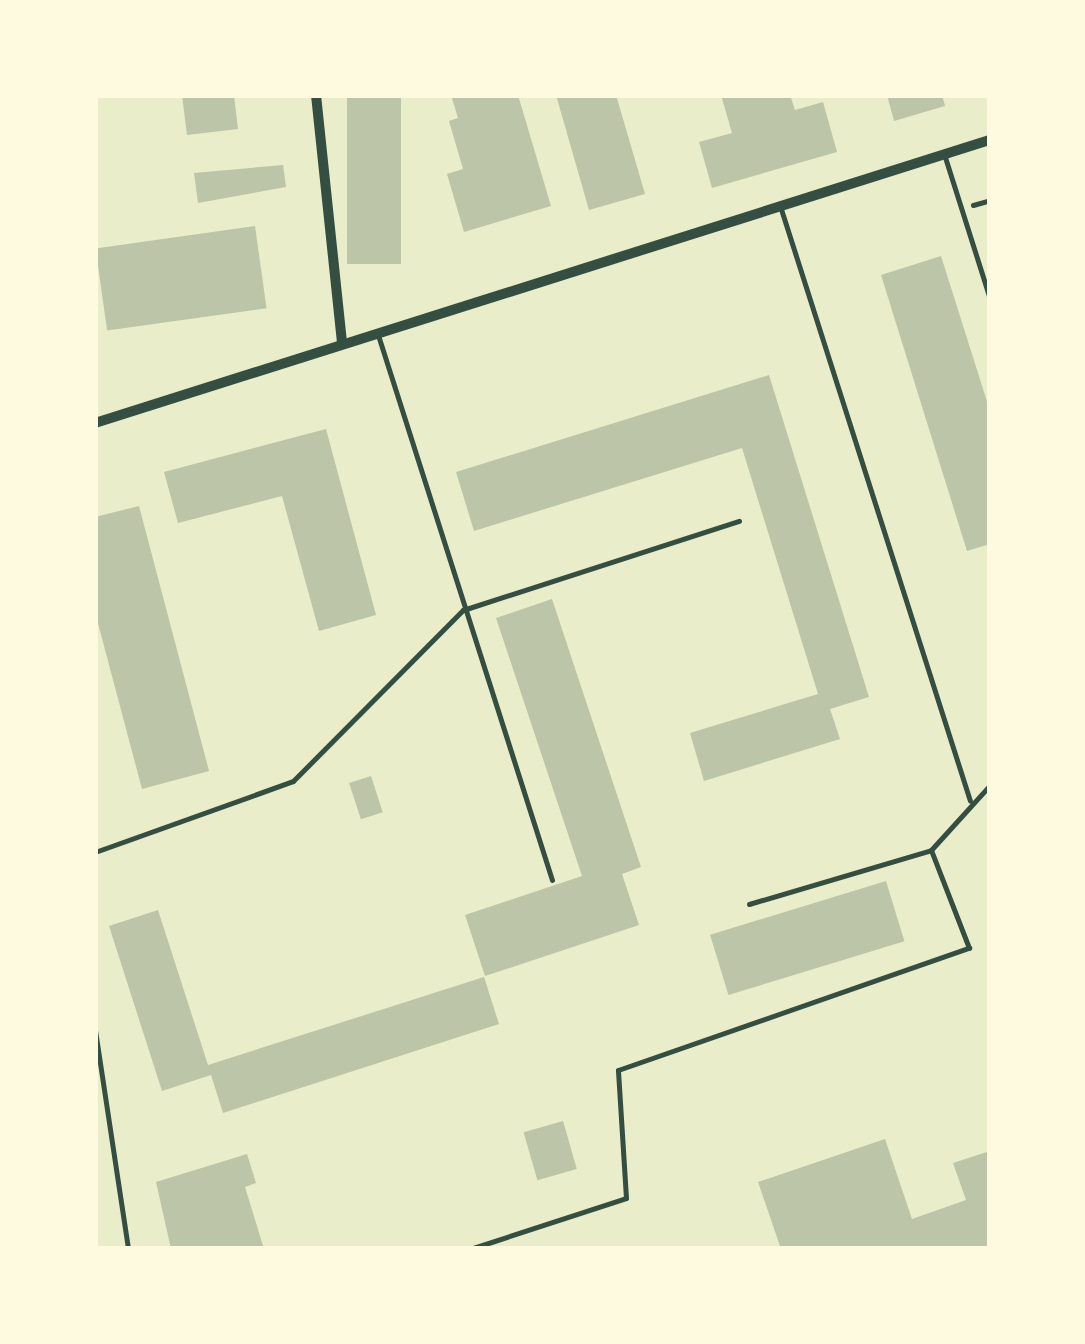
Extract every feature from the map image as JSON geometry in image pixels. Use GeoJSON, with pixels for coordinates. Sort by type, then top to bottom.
{"type":"FeatureCollection","features":[{"type":"Feature","properties":{"kind":"street"},"geometry":{"type":"LineString","coordinates":[[316,95],[342,343]]}},
{"type":"Feature","properties":{"kind":"street"},"geometry":{"type":"LineString","coordinates":[[95,423],[990,140]]}},
{"type":"Feature","properties":{"kind":"lane"},"geometry":{"type":"LineString","coordinates":[[944,154],[986,274],[990,298]]}},
{"type":"Feature","properties":{"kind":"lane"},"geometry":{"type":"LineString","coordinates":[[780,208],[970,801]]}},
{"type":"Feature","properties":{"kind":"lane"},"geometry":{"type":"LineString","coordinates":[[377,332],[552,880]]}},
{"type":"Feature","properties":{"kind":"lane"},"geometry":{"type":"LineString","coordinates":[[95,852],[293,781],[464,610],[740,521]]}},
{"type":"Feature","properties":{"kind":"lane"},"geometry":{"type":"LineString","coordinates":[[749,904],[931,850],[970,801],[990,785]]}},
{"type":"Feature","properties":{"kind":"lane"},"geometry":{"type":"LineString","coordinates":[[470,1249],[626,1198],[618,1070],[969,948],[931,850]]}},
{"type":"Feature","properties":{"kind":"path"},"geometry":{"type":"LineString","coordinates":[[95,1030],[128,1249]]}},
{"type":"Feature","properties":{"kind":"building"},"geometry":{"type":"Polygon","coordinates":[[[182,95],[234,95],[238,129],[187,135],[182,95]]]}},
{"type":"Feature","properties":{"kind":"building"},"geometry":{"type":"Polygon","coordinates":[[[347,95],[401,95],[401,264],[347,264],[347,95]]]}},
{"type":"Feature","properties":{"kind":"building"},"geometry":{"type":"Polygon","coordinates":[[[451,95],[518,95],[551,206],[464,232],[447,174],[463,169],[449,121],[458,118],[451,95]]]}},
{"type":"Feature","properties":{"kind":"building"},"geometry":{"type":"Polygon","coordinates":[[[556,95],[616,95],[645,194],[589,210],[556,95]]]}},
{"type":"Feature","properties":{"kind":"building"},"geometry":{"type":"Polygon","coordinates":[[[721,95],[790,95],[795,110],[823,102],[837,152],[712,188],[699,142],[732,133],[721,95]]]}},
{"type":"Feature","properties":{"kind":"building"},"geometry":{"type":"Polygon","coordinates":[[[887,95],[942,95],[945,106],[894,121],[887,95]]]}},
{"type":"Feature","properties":{"kind":"building"},"geometry":{"type":"Polygon","coordinates":[[[283,165],[286,187],[198,203],[194,173],[283,165]]]}},
{"type":"Feature","properties":{"kind":"building"},"geometry":{"type":"Polygon","coordinates":[[[255,226],[267,308],[107,331],[96,248],[255,226]]]}},
{"type":"Feature","properties":{"kind":"building"},"geometry":{"type":"Polygon","coordinates":[[[941,256],[990,411],[990,544],[967,551],[881,275],[941,256]]]}},
{"type":"Feature","properties":{"kind":"building"},"geometry":{"type":"Polygon","coordinates":[[[769,375],[869,697],[830,709],[840,739],[704,781],[690,733],[818,694],[742,448],[474,531],[456,472],[769,375]]]}},
{"type":"Feature","properties":{"kind":"building"},"geometry":{"type":"Polygon","coordinates":[[[326,429],[376,615],[319,631],[282,496],[178,523],[164,472],[326,429]]]}},
{"type":"Feature","properties":{"kind":"building"},"geometry":{"type":"Polygon","coordinates":[[[139,506],[209,771],[142,789],[95,612],[95,517],[139,506]]]}},
{"type":"Feature","properties":{"kind":"building"},"geometry":{"type":"Polygon","coordinates":[[[552,599],[641,867],[622,874],[639,925],[485,976],[465,915],[582,876],[496,618],[552,599]]]}},
{"type":"Feature","properties":{"kind":"building"},"geometry":{"type":"Polygon","coordinates":[[[371,776],[383,812],[361,819],[349,783],[371,776]]]}},
{"type":"Feature","properties":{"kind":"building"},"geometry":{"type":"Polygon","coordinates":[[[886,881],[904,941],[728,995],[710,935],[886,881]]]}},
{"type":"Feature","properties":{"kind":"building"},"geometry":{"type":"Polygon","coordinates":[[[158,910],[208,1065],[484,977],[499,1024],[223,1113],[211,1075],[162,1091],[109,926],[158,910]]]}},
{"type":"Feature","properties":{"kind":"building"},"geometry":{"type":"Polygon","coordinates":[[[563,1121],[577,1169],[537,1180],[524,1132],[563,1121]]]}},
{"type":"Feature","properties":{"kind":"building"},"geometry":{"type":"Polygon","coordinates":[[[885,1139],[912,1219],[966,1200],[953,1163],[990,1151],[990,1249],[781,1249],[758,1182],[885,1139]]]}},
{"type":"Feature","properties":{"kind":"building"},"geometry":{"type":"Polygon","coordinates":[[[247,1154],[256,1183],[245,1187],[264,1249],[171,1249],[156,1182],[247,1154]]]}}]}
